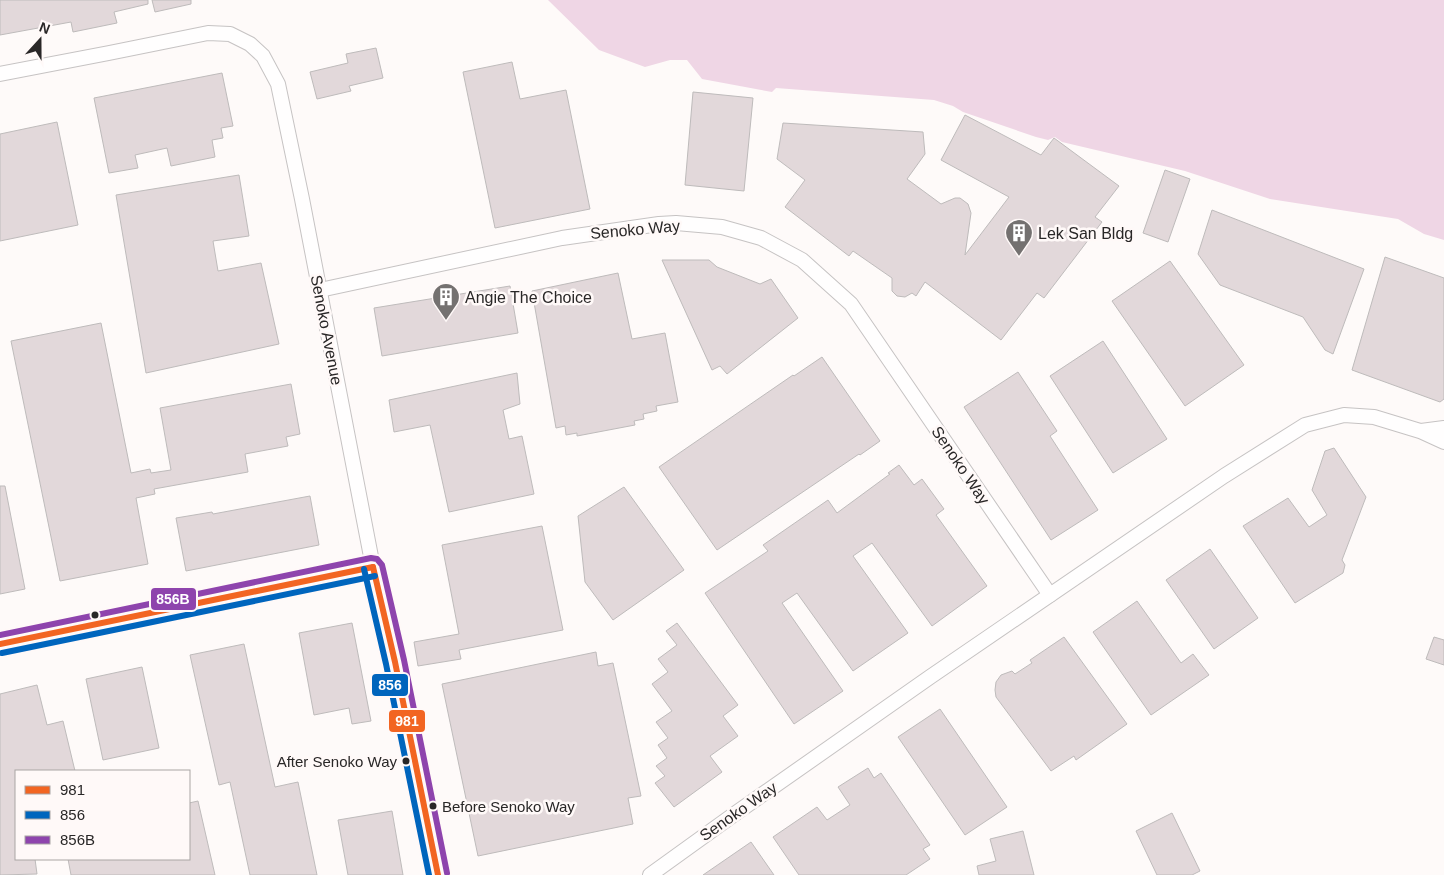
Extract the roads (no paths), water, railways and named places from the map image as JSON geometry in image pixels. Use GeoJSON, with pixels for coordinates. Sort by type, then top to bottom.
{"type":"FeatureCollection","features":[{"type":"Feature","properties":{"kind":"street","name":"Senoko Avenue"},"geometry":{"type":"LineString","coordinates":[[0,74],[208,33],[230,34],[250,44],[263,56],[278,84],[373,567],[395,662],[438,875]]}},
{"type":"Feature","properties":{"kind":"street","name":"Senoko Way"},"geometry":{"type":"LineString","coordinates":[[320,290],[562,238],[659,224],[722,227],[761,238],[802,260],[851,304],[1050,594]]}},
{"type":"Feature","properties":{"kind":"street","name":"Senoko Way"},"geometry":{"type":"LineString","coordinates":[[650,875],[736,812],[1050,594],[1224,476],[1305,425],[1344,415],[1374,417],[1420,431],[1444,442]]}},
{"type":"Feature","properties":{"kind":"street","name":"Senoko Way"},"geometry":{"type":"LineString","coordinates":[[1420,431],[1444,428]]}},
{"type":"Feature","properties":{"kind":"street"},"geometry":{"type":"LineString","coordinates":[[0,644],[373,567]]}},
{"type":"Feature","properties":{"kind":"place","name":"Lek San Bldg"},"geometry":{"type":"Point","coordinates":[1019,257]}},
{"type":"Feature","properties":{"kind":"place","name":"Angie The Choice"},"geometry":{"type":"Point","coordinates":[446,321]}},
{"type":"Feature","properties":{"kind":"place","name":"After Senoko Way"},"geometry":{"type":"Point","coordinates":[406,761]}},
{"type":"Feature","properties":{"kind":"place","name":"Before Senoko Way"},"geometry":{"type":"Point","coordinates":[433,806]}}]}
